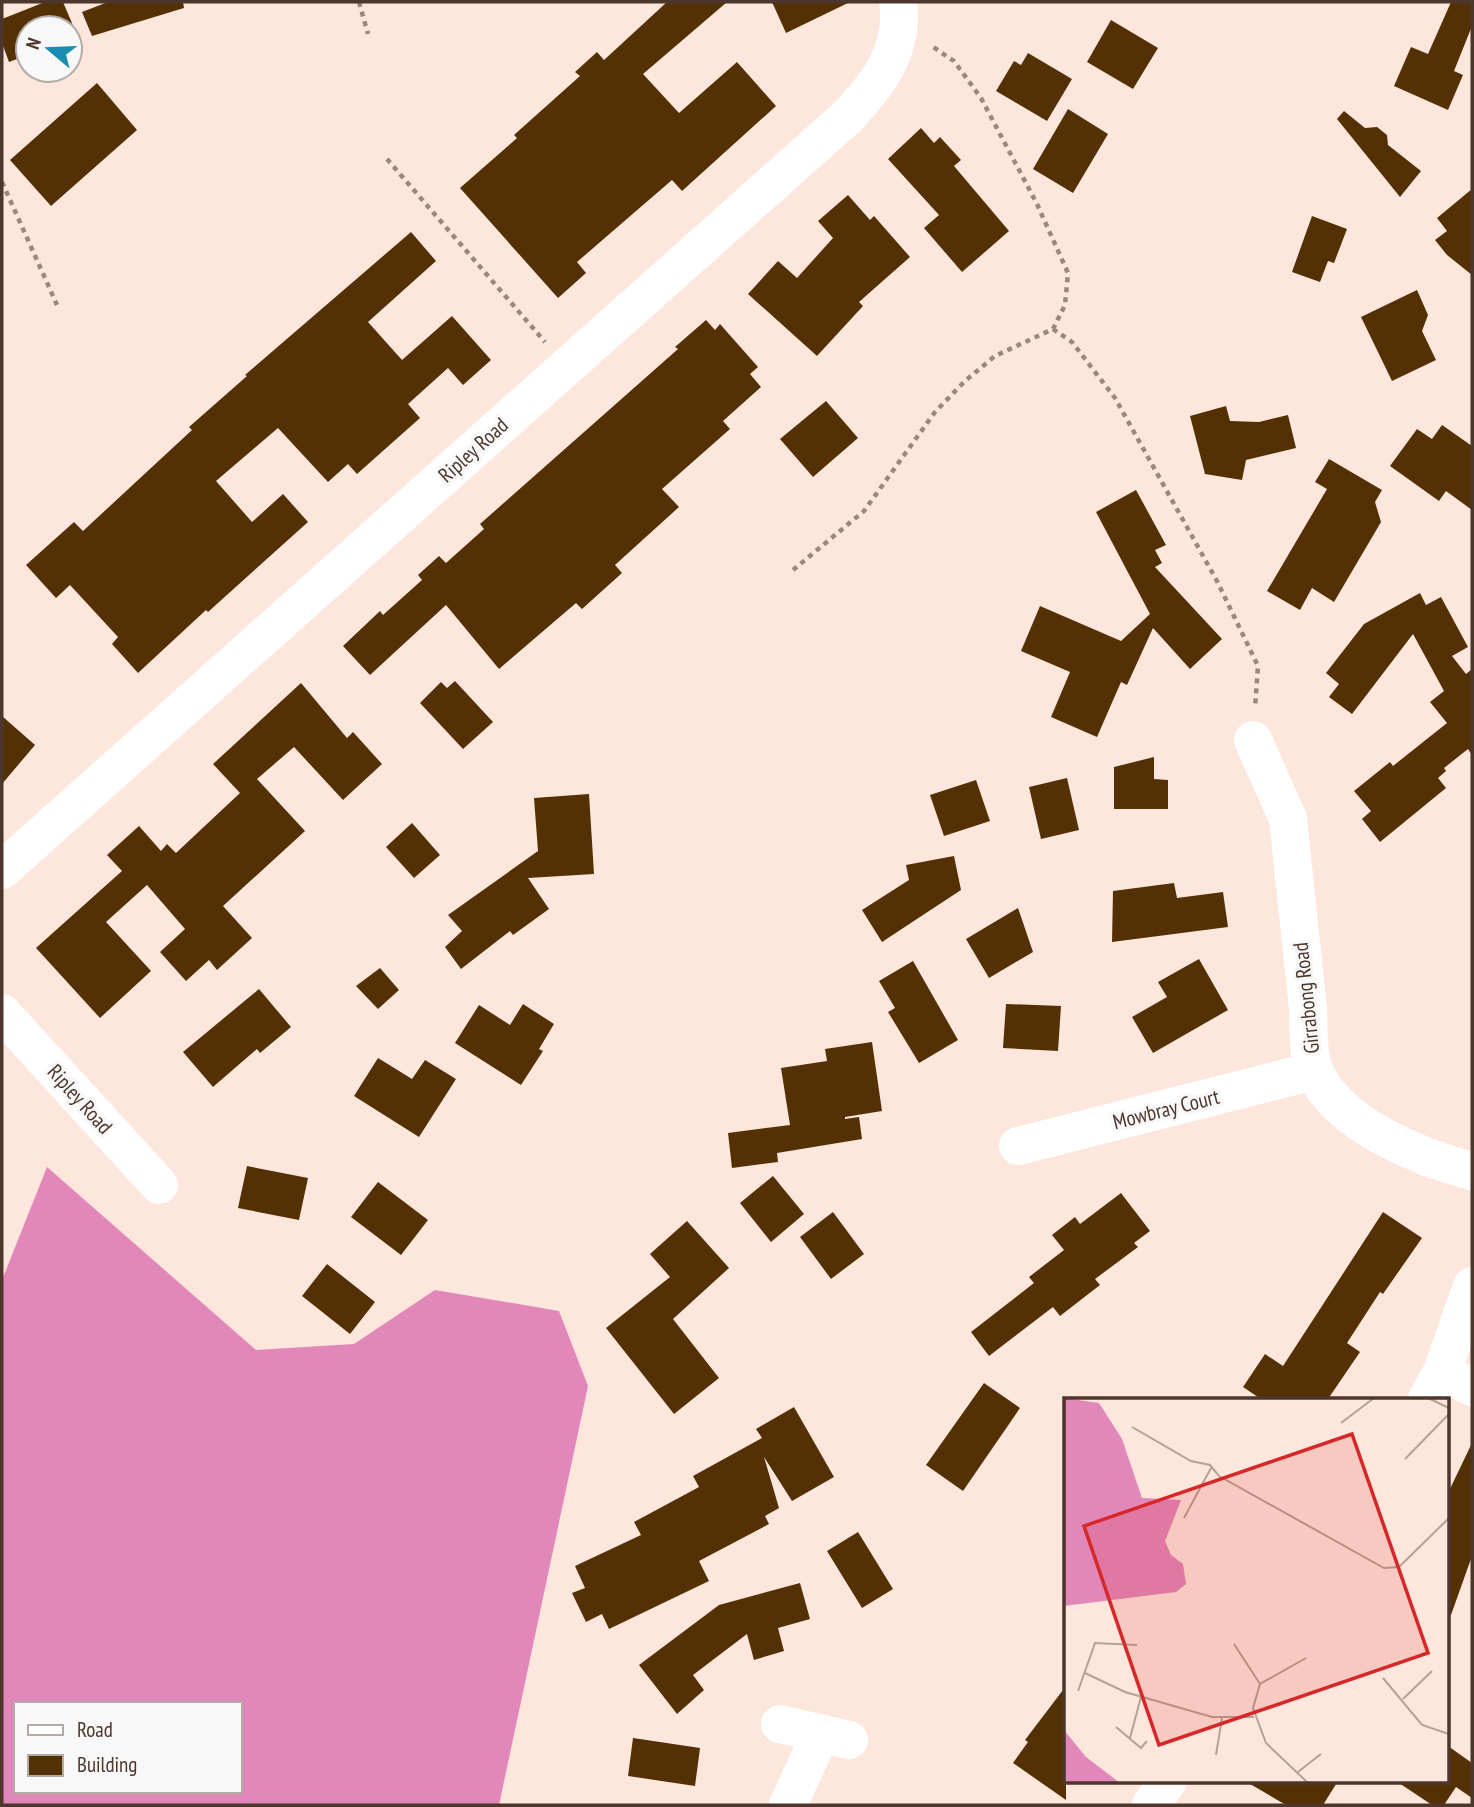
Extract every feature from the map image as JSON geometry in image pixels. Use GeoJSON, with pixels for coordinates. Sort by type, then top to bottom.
{"type":"FeatureCollection","features":[{"type":"Feature","properties":{"kind":"street","name":"Ripley Road"},"geometry":{"type":"LineString","coordinates":[[2,870],[847,117],[865,99],[889,64],[898,17]]}},
{"type":"Feature","properties":{"kind":"street","name":"Girrabong Road"},"geometry":{"type":"LineString","coordinates":[[1253,740],[1288,819],[1314,1071],[1327,1094],[1348,1113],[1392,1141],[1446,1164],[1472,1171]]}},
{"type":"Feature","properties":{"kind":"street","name":"Ripley Road"},"geometry":{"type":"LineString","coordinates":[[2,1013],[159,1185]]}},
{"type":"Feature","properties":{"kind":"street","name":"Mowbray Court"},"geometry":{"type":"LineString","coordinates":[[1018,1146],[1314,1071]]}},
{"type":"Feature","properties":{"kind":"street"},"geometry":{"type":"LineString","coordinates":[[1447,1386],[1472,1286]]}},
{"type":"Feature","properties":{"kind":"street"},"geometry":{"type":"LineString","coordinates":[[780,1724],[835,1737],[788,1805]]}},
{"type":"Feature","properties":{"kind":"street"},"geometry":{"type":"LineString","coordinates":[[1152,1805],[1167,1783]]}},
{"type":"Feature","properties":{"kind":"path"},"geometry":{"type":"LineString","coordinates":[[359,2],[368,34]]}},
{"type":"Feature","properties":{"kind":"path"},"geometry":{"type":"LineString","coordinates":[[793,570],[864,511],[935,412],[965,381],[995,356],[1053,329],[1065,305],[1068,273],[1037,204],[981,98],[954,61],[898,17]]}},
{"type":"Feature","properties":{"kind":"path"},"geometry":{"type":"LineString","coordinates":[[387,159],[566,367]]}},
{"type":"Feature","properties":{"kind":"path"},"geometry":{"type":"LineString","coordinates":[[2,182],[57,304]]}},
{"type":"Feature","properties":{"kind":"path"},"geometry":{"type":"LineString","coordinates":[[1053,329],[1072,342],[1115,398],[1217,581],[1258,666],[1253,740]]}},
{"type":"Feature","properties":{"kind":"shaded area"},"geometry":{"type":"Polygon","coordinates":[[[47,1167],[256,1350],[354,1344],[435,1290],[559,1311],[588,1386],[499,1805],[2,1805],[2,1280],[47,1167]]]}},
{"type":"Feature","properties":{"kind":"building"},"geometry":{"type":"Polygon","coordinates":[[[45,2],[63,2],[68,14],[15,14],[45,2]]]}},
{"type":"Feature","properties":{"kind":"building"},"geometry":{"type":"Polygon","coordinates":[[[108,2],[183,2],[184,8],[92,36],[82,12],[108,2]]]}},
{"type":"Feature","properties":{"kind":"building"},"geometry":{"type":"Polygon","coordinates":[[[667,2],[727,2],[643,74],[679,113],[737,62],[776,106],[682,191],[672,180],[577,262],[586,273],[558,298],[460,188],[517,138],[514,135],[580,76],[575,72],[597,52],[604,60],[667,2]]]}},
{"type":"Feature","properties":{"kind":"building"},"geometry":{"type":"Polygon","coordinates":[[[772,2],[850,2],[786,33],[772,2]]]}},
{"type":"Feature","properties":{"kind":"building"},"geometry":{"type":"Polygon","coordinates":[[[1451,2],[1472,2],[1472,26],[1454,71],[1463,75],[1448,110],[1394,86],[1411,47],[1428,54],[1451,2]]]}},
{"type":"Feature","properties":{"kind":"building"},"geometry":{"type":"Polygon","coordinates":[[[14,14],[14,60],[9,62],[2,43],[2,19],[14,14]]]}},
{"type":"Feature","properties":{"kind":"building"},"geometry":{"type":"Polygon","coordinates":[[[1111,20],[1158,48],[1133,89],[1087,62],[1111,20]]]}},
{"type":"Feature","properties":{"kind":"building"},"geometry":{"type":"Polygon","coordinates":[[[1028,53],[1072,79],[1047,121],[996,91],[1014,61],[1021,65],[1028,53]]]}},
{"type":"Feature","properties":{"kind":"building"},"geometry":{"type":"Polygon","coordinates":[[[97,83],[137,130],[51,206],[10,160],[97,83]]]}},
{"type":"Feature","properties":{"kind":"building"},"geometry":{"type":"Polygon","coordinates":[[[1068,109],[1108,134],[1073,193],[1033,169],[1068,109]]]}},
{"type":"Feature","properties":{"kind":"building"},"geometry":{"type":"Polygon","coordinates":[[[1344,111],[1365,128],[1377,127],[1387,135],[1388,145],[1421,171],[1400,197],[1337,119],[1344,111]]]}},
{"type":"Feature","properties":{"kind":"building"},"geometry":{"type":"Polygon","coordinates":[[[921,128],[934,143],[940,137],[961,160],[954,166],[1009,231],[962,272],[924,228],[939,215],[888,159],[921,128]]]}},
{"type":"Feature","properties":{"kind":"building"},"geometry":{"type":"Polygon","coordinates":[[[1472,189],[1472,275],[1447,255],[1435,240],[1447,231],[1437,218],[1472,189]]]}},
{"type":"Feature","properties":{"kind":"building"},"geometry":{"type":"Polygon","coordinates":[[[848,195],[870,220],[874,216],[910,257],[859,302],[863,306],[817,356],[748,294],[778,261],[797,278],[833,238],[818,221],[848,195]]]}},
{"type":"Feature","properties":{"kind":"building"},"geometry":{"type":"Polygon","coordinates":[[[1312,216],[1347,229],[1334,263],[1328,261],[1320,282],[1292,272],[1312,216]]]}},
{"type":"Feature","properties":{"kind":"building"},"geometry":{"type":"Polygon","coordinates":[[[411,232],[436,261],[368,322],[402,360],[452,316],[491,360],[463,385],[448,368],[408,404],[420,418],[357,474],[348,464],[328,482],[278,428],[216,481],[252,522],[283,494],[308,522],[138,673],[112,644],[118,637],[70,585],[56,598],[26,565],[74,522],[83,531],[192,430],[189,427],[247,376],[245,375],[411,232]]]}},
{"type":"Feature","properties":{"kind":"building"},"geometry":{"type":"Polygon","coordinates":[[[1417,290],[1428,315],[1422,331],[1436,360],[1392,381],[1361,317],[1417,290]]]}},
{"type":"Feature","properties":{"kind":"building"},"geometry":{"type":"Polygon","coordinates":[[[706,320],[715,330],[720,324],[758,367],[750,374],[761,387],[723,421],[730,429],[662,489],[679,507],[615,565],[622,573],[582,609],[576,603],[499,669],[446,605],[370,675],[343,646],[380,611],[383,615],[422,580],[418,575],[439,556],[446,563],[484,529],[480,524],[678,349],[675,347],[706,320]]]}},
{"type":"Feature","properties":{"kind":"building"},"geometry":{"type":"Polygon","coordinates":[[[826,401],[858,438],[813,477],[780,439],[826,401]]]}},
{"type":"Feature","properties":{"kind":"building"},"geometry":{"type":"Polygon","coordinates":[[[1226,406],[1230,421],[1259,422],[1288,415],[1296,448],[1246,460],[1242,480],[1205,474],[1190,416],[1226,406]]]}},
{"type":"Feature","properties":{"kind":"building"},"geometry":{"type":"Polygon","coordinates":[[[1442,425],[1472,446],[1472,510],[1446,491],[1439,501],[1390,466],[1417,429],[1432,439],[1442,425]]]}},
{"type":"Feature","properties":{"kind":"building"},"geometry":{"type":"Polygon","coordinates":[[[1329,459],[1382,490],[1375,502],[1381,522],[1334,602],[1312,588],[1300,610],[1267,591],[1327,489],[1315,482],[1329,459]]]}},
{"type":"Feature","properties":{"kind":"building"},"geometry":{"type":"Polygon","coordinates":[[[1136,490],[1166,545],[1155,550],[1162,563],[1155,567],[1222,639],[1190,669],[1153,628],[1127,685],[1121,682],[1097,737],[1051,717],[1070,672],[1021,651],[1040,606],[1121,641],[1150,614],[1096,512],[1136,490]]]}},
{"type":"Feature","properties":{"kind":"building"},"geometry":{"type":"Polygon","coordinates":[[[1420,593],[1426,605],[1441,597],[1468,647],[1452,656],[1466,674],[1472,669],[1472,755],[1468,749],[1444,768],[1446,771],[1438,778],[1446,788],[1380,842],[1362,819],[1371,811],[1354,791],[1390,762],[1393,766],[1447,723],[1430,702],[1444,691],[1413,634],[1352,714],[1329,697],[1339,684],[1326,673],[1364,624],[1420,593]]]}},
{"type":"Feature","properties":{"kind":"building"},"geometry":{"type":"Polygon","coordinates":[[[455,681],[493,722],[463,749],[420,703],[441,682],[447,688],[455,681]]]}},
{"type":"Feature","properties":{"kind":"building"},"geometry":{"type":"Polygon","coordinates":[[[301,683],[347,738],[353,732],[382,764],[343,800],[294,747],[257,779],[305,831],[223,906],[252,938],[217,970],[209,960],[186,981],[160,952],[185,929],[147,885],[106,922],[151,971],[100,1018],[36,948],[122,871],[107,855],[139,826],[161,851],[167,844],[176,853],[240,793],[213,764],[301,683]]]}},
{"type":"Feature","properties":{"kind":"building"},"geometry":{"type":"Polygon","coordinates":[[[2,716],[35,745],[2,784],[2,716]]]}},
{"type":"Feature","properties":{"kind":"building"},"geometry":{"type":"Polygon","coordinates":[[[1154,757],[1154,779],[1168,780],[1168,809],[1114,809],[1114,767],[1154,757]]]}},
{"type":"Feature","properties":{"kind":"building"},"geometry":{"type":"Polygon","coordinates":[[[1067,778],[1079,830],[1041,839],[1029,787],[1067,778]]]}},
{"type":"Feature","properties":{"kind":"building"},"geometry":{"type":"Polygon","coordinates":[[[976,780],[990,821],[944,836],[930,795],[976,780]]]}},
{"type":"Feature","properties":{"kind":"building"},"geometry":{"type":"Polygon","coordinates":[[[589,794],[594,874],[528,878],[549,909],[513,935],[510,931],[461,969],[445,947],[462,931],[448,915],[538,851],[534,798],[589,794]]]}},
{"type":"Feature","properties":{"kind":"building"},"geometry":{"type":"Polygon","coordinates":[[[412,823],[440,855],[414,878],[386,847],[412,823]]]}},
{"type":"Feature","properties":{"kind":"building"},"geometry":{"type":"Polygon","coordinates":[[[954,856],[961,890],[882,942],[862,910],[909,880],[906,865],[954,856]]]}},
{"type":"Feature","properties":{"kind":"building"},"geometry":{"type":"Polygon","coordinates":[[[1174,883],[1177,898],[1223,892],[1228,927],[1112,942],[1113,891],[1174,883]]]}},
{"type":"Feature","properties":{"kind":"building"},"geometry":{"type":"Polygon","coordinates":[[[1018,908],[1033,952],[989,978],[966,939],[1018,908]]]}},
{"type":"Feature","properties":{"kind":"building"},"geometry":{"type":"Polygon","coordinates":[[[1199,959],[1228,1010],[1153,1053],[1132,1017],[1167,997],[1158,982],[1199,959]]]}},
{"type":"Feature","properties":{"kind":"building"},"geometry":{"type":"Polygon","coordinates":[[[913,961],[958,1040],[919,1063],[888,1012],[895,1008],[879,981],[913,961]]]}},
{"type":"Feature","properties":{"kind":"building"},"geometry":{"type":"Polygon","coordinates":[[[380,968],[399,990],[378,1009],[356,986],[380,968]]]}},
{"type":"Feature","properties":{"kind":"building"},"geometry":{"type":"Polygon","coordinates":[[[259,989],[291,1027],[260,1053],[257,1049],[213,1087],[183,1052],[259,989]]]}},
{"type":"Feature","properties":{"kind":"building"},"geometry":{"type":"Polygon","coordinates":[[[523,1004],[554,1024],[539,1049],[543,1051],[521,1085],[455,1043],[479,1005],[510,1025],[523,1004]]]}},
{"type":"Feature","properties":{"kind":"building"},"geometry":{"type":"Polygon","coordinates":[[[1006,1004],[1061,1006],[1058,1051],[1003,1048],[1006,1004]]]}},
{"type":"Feature","properties":{"kind":"building"},"geometry":{"type":"Polygon","coordinates":[[[872,1042],[882,1111],[845,1117],[859,1117],[862,1139],[777,1153],[778,1162],[732,1168],[728,1133],[790,1125],[781,1068],[827,1061],[825,1049],[872,1042]]]}},
{"type":"Feature","properties":{"kind":"building"},"geometry":{"type":"Polygon","coordinates":[[[378,1058],[412,1079],[425,1060],[456,1079],[419,1137],[354,1096],[378,1058]]]}},
{"type":"Feature","properties":{"kind":"building"},"geometry":{"type":"Polygon","coordinates":[[[247,1166],[308,1178],[299,1220],[238,1208],[247,1166]]]}},
{"type":"Feature","properties":{"kind":"building"},"geometry":{"type":"Polygon","coordinates":[[[773,1176],[804,1214],[771,1242],[740,1203],[773,1176]]]}},
{"type":"Feature","properties":{"kind":"building"},"geometry":{"type":"Polygon","coordinates":[[[378,1182],[428,1220],[401,1255],[351,1217],[378,1182]]]}},
{"type":"Feature","properties":{"kind":"building"},"geometry":{"type":"Polygon","coordinates":[[[1121,1193],[1150,1231],[1134,1243],[1138,1247],[1095,1279],[1100,1285],[1060,1316],[1053,1307],[989,1356],[971,1332],[1034,1283],[1029,1277],[1064,1250],[1052,1235],[1075,1217],[1080,1224],[1121,1193]]]}},
{"type":"Feature","properties":{"kind":"building"},"geometry":{"type":"Polygon","coordinates":[[[833,1212],[864,1254],[831,1279],[800,1237],[833,1212]]]}},
{"type":"Feature","properties":{"kind":"building"},"geometry":{"type":"Polygon","coordinates":[[[1383,1212],[1422,1238],[1383,1294],[1380,1292],[1347,1343],[1360,1352],[1329,1398],[1260,1398],[1243,1387],[1265,1354],[1283,1366],[1383,1212]]]}},
{"type":"Feature","properties":{"kind":"building"},"geometry":{"type":"Polygon","coordinates":[[[687,1221],[729,1268],[673,1319],[719,1378],[674,1414],[606,1328],[670,1277],[650,1254],[687,1221]]]}},
{"type":"Feature","properties":{"kind":"building"},"geometry":{"type":"Polygon","coordinates":[[[327,1264],[375,1302],[350,1334],[302,1296],[327,1264]]]}},
{"type":"Feature","properties":{"kind":"building"},"geometry":{"type":"Polygon","coordinates":[[[984,1383],[1020,1408],[963,1491],[926,1465],[984,1383]]]}},
{"type":"Feature","properties":{"kind":"building"},"geometry":{"type":"Polygon","coordinates":[[[794,1407],[834,1477],[792,1501],[764,1457],[779,1508],[765,1516],[769,1524],[699,1561],[709,1581],[609,1629],[602,1614],[586,1622],[572,1593],[585,1588],[575,1566],[641,1535],[634,1522],[699,1487],[693,1476],[762,1438],[756,1429],[794,1407]]]}},
{"type":"Feature","properties":{"kind":"building"},"geometry":{"type":"Polygon","coordinates":[[[1472,1443],[1472,1556],[1451,1615],[1450,1615],[1450,1489],[1472,1443]]]}},
{"type":"Feature","properties":{"kind":"building"},"geometry":{"type":"Polygon","coordinates":[[[858,1532],[893,1589],[862,1608],[827,1551],[858,1532]]]}},
{"type":"Feature","properties":{"kind":"building"},"geometry":{"type":"Polygon","coordinates":[[[800,1583],[810,1619],[778,1628],[784,1651],[754,1660],[747,1634],[693,1675],[704,1690],[677,1714],[639,1665],[719,1605],[800,1583]]]}},
{"type":"Feature","properties":{"kind":"building"},"geometry":{"type":"Polygon","coordinates":[[[1064,1689],[1066,1800],[1013,1763],[1028,1742],[1025,1740],[1064,1689]]]}},
{"type":"Feature","properties":{"kind":"building"},"geometry":{"type":"Polygon","coordinates":[[[633,1738],[700,1748],[695,1786],[628,1776],[633,1738]]]}},
{"type":"Feature","properties":{"kind":"building"},"geometry":{"type":"Polygon","coordinates":[[[1450,1747],[1472,1763],[1472,1798],[1456,1787],[1444,1805],[1432,1805],[1399,1783],[1450,1783],[1450,1747]]]}},
{"type":"Feature","properties":{"kind":"building"},"geometry":{"type":"Polygon","coordinates":[[[1248,1783],[1337,1783],[1323,1805],[1286,1805],[1248,1783]]]}}]}
